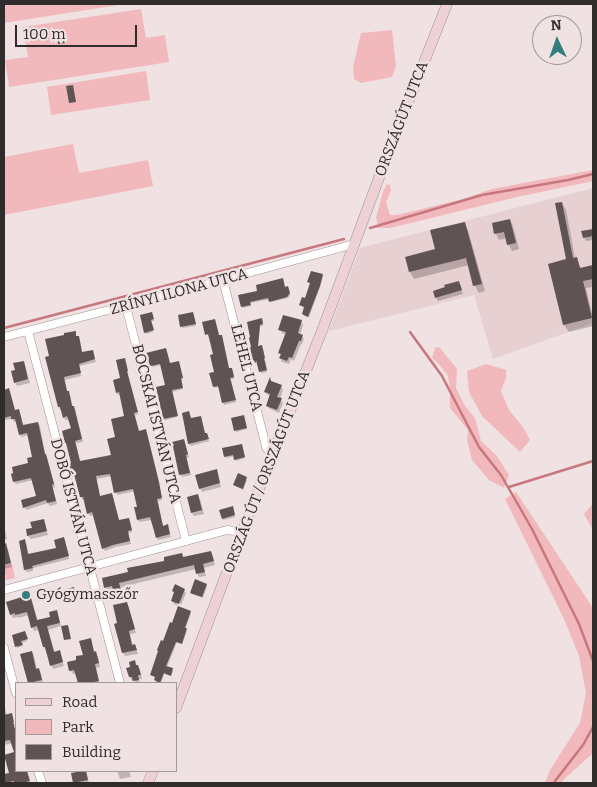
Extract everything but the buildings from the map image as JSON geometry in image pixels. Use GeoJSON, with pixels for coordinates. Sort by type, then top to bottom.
{"type":"FeatureCollection","features":[{"type":"Feature","properties":{"kind":"main road","name":"ORSZÁGÚT UTCA"},"geometry":{"type":"LineString","coordinates":[[356,240],[447,4]]}},
{"type":"Feature","properties":{"kind":"main road","name":"ORSZÁG ÚT / ORSZÁGÚT UTCA"},"geometry":{"type":"LineString","coordinates":[[178,703],[242,532],[356,240]]}},
{"type":"Feature","properties":{"kind":"street","name":"ZRÍNYI ILONA UTCA"},"geometry":{"type":"LineString","coordinates":[[4,337],[223,280],[356,240]]}},
{"type":"Feature","properties":{"kind":"street","name":"LEHEL UTCA"},"geometry":{"type":"LineString","coordinates":[[223,280],[266,446],[273,453]]}},
{"type":"Feature","properties":{"kind":"street","name":"BOCSKAI ISTVÁN UTCA"},"geometry":{"type":"LineString","coordinates":[[126,306],[186,541]]}},
{"type":"Feature","properties":{"kind":"street","name":"DOBÓ ISTVÁN UTCA"},"geometry":{"type":"LineString","coordinates":[[28,331],[120,682]]}},
{"type":"Feature","properties":{"kind":"street"},"geometry":{"type":"LineString","coordinates":[[4,590],[227,530],[242,532]]}},
{"type":"Feature","properties":{"kind":"street"},"geometry":{"type":"LineString","coordinates":[[4,648],[15,689]]}},
{"type":"Feature","properties":{"kind":"shaded area"},"geometry":{"type":"Polygon","coordinates":[[[593,188],[593,323],[493,359],[474,295],[329,331],[360,248],[593,188]]]}},
{"type":"Feature","properties":{"kind":"green space"},"geometry":{"type":"Polygon","coordinates":[[[4,4],[125,4],[4,23],[4,4]]]}},
{"type":"Feature","properties":{"kind":"green space"},"geometry":{"type":"Polygon","coordinates":[[[141,9],[146,38],[165,35],[169,62],[9,87],[5,60],[28,57],[23,27],[141,9]]]}},
{"type":"Feature","properties":{"kind":"green space"},"geometry":{"type":"Polygon","coordinates":[[[392,30],[396,66],[392,77],[361,83],[354,79],[353,67],[361,33],[392,30]]]}},
{"type":"Feature","properties":{"kind":"green space"},"geometry":{"type":"Polygon","coordinates":[[[146,71],[150,100],[51,115],[47,87],[146,71]]]}},
{"type":"Feature","properties":{"kind":"green space"},"geometry":{"type":"Polygon","coordinates":[[[73,144],[79,173],[148,160],[153,186],[4,215],[4,157],[73,144]]]}},
{"type":"Feature","properties":{"kind":"green space"},"geometry":{"type":"Polygon","coordinates":[[[593,170],[593,181],[517,197],[390,228],[377,228],[376,218],[387,184],[390,185],[391,190],[386,202],[390,215],[397,215],[463,199],[492,189],[593,170]]]}},
{"type":"Feature","properties":{"kind":"green space"},"geometry":{"type":"Polygon","coordinates":[[[439,347],[457,369],[456,388],[465,406],[475,418],[481,441],[497,456],[509,475],[504,488],[489,480],[472,460],[467,440],[468,430],[450,408],[448,376],[432,358],[435,348],[439,347]]]}},
{"type":"Feature","properties":{"kind":"green space"},"geometry":{"type":"Polygon","coordinates":[[[486,364],[506,370],[506,378],[501,391],[509,410],[523,427],[530,440],[520,452],[482,416],[469,392],[467,371],[486,364]]]}},
{"type":"Feature","properties":{"kind":"green space"},"geometry":{"type":"Polygon","coordinates":[[[516,492],[593,608],[593,753],[560,783],[545,783],[550,770],[580,723],[586,693],[579,656],[564,619],[505,499],[516,492]]]}},
{"type":"Feature","properties":{"kind":"green space"},"geometry":{"type":"Polygon","coordinates":[[[593,503],[593,530],[584,514],[593,503]]]}},
{"type":"Feature","properties":{"kind":"green space"},"geometry":{"type":"Polygon","coordinates":[[[12,564],[15,578],[6,580],[4,566],[12,564]]]}},
{"type":"Feature","properties":{"kind":"waterway"},"geometry":{"type":"LineString","coordinates":[[370,228],[482,195],[593,174]]}},
{"type":"Feature","properties":{"kind":"waterway"},"geometry":{"type":"LineString","coordinates":[[4,328],[344,239]]}},
{"type":"Feature","properties":{"kind":"waterway"},"geometry":{"type":"LineString","coordinates":[[410,332],[442,376],[479,447],[501,475],[532,529],[579,624],[593,661]]}},
{"type":"Feature","properties":{"kind":"waterway"},"geometry":{"type":"LineString","coordinates":[[509,487],[593,461]]}},
{"type":"Feature","properties":{"kind":"waterway"},"geometry":{"type":"LineString","coordinates":[[555,781],[583,745],[593,727]]}},
{"type":"Feature","properties":{"kind":"place","name":"Gyógymasszőr"},"geometry":{"type":"Point","coordinates":[26,595]}}]}
